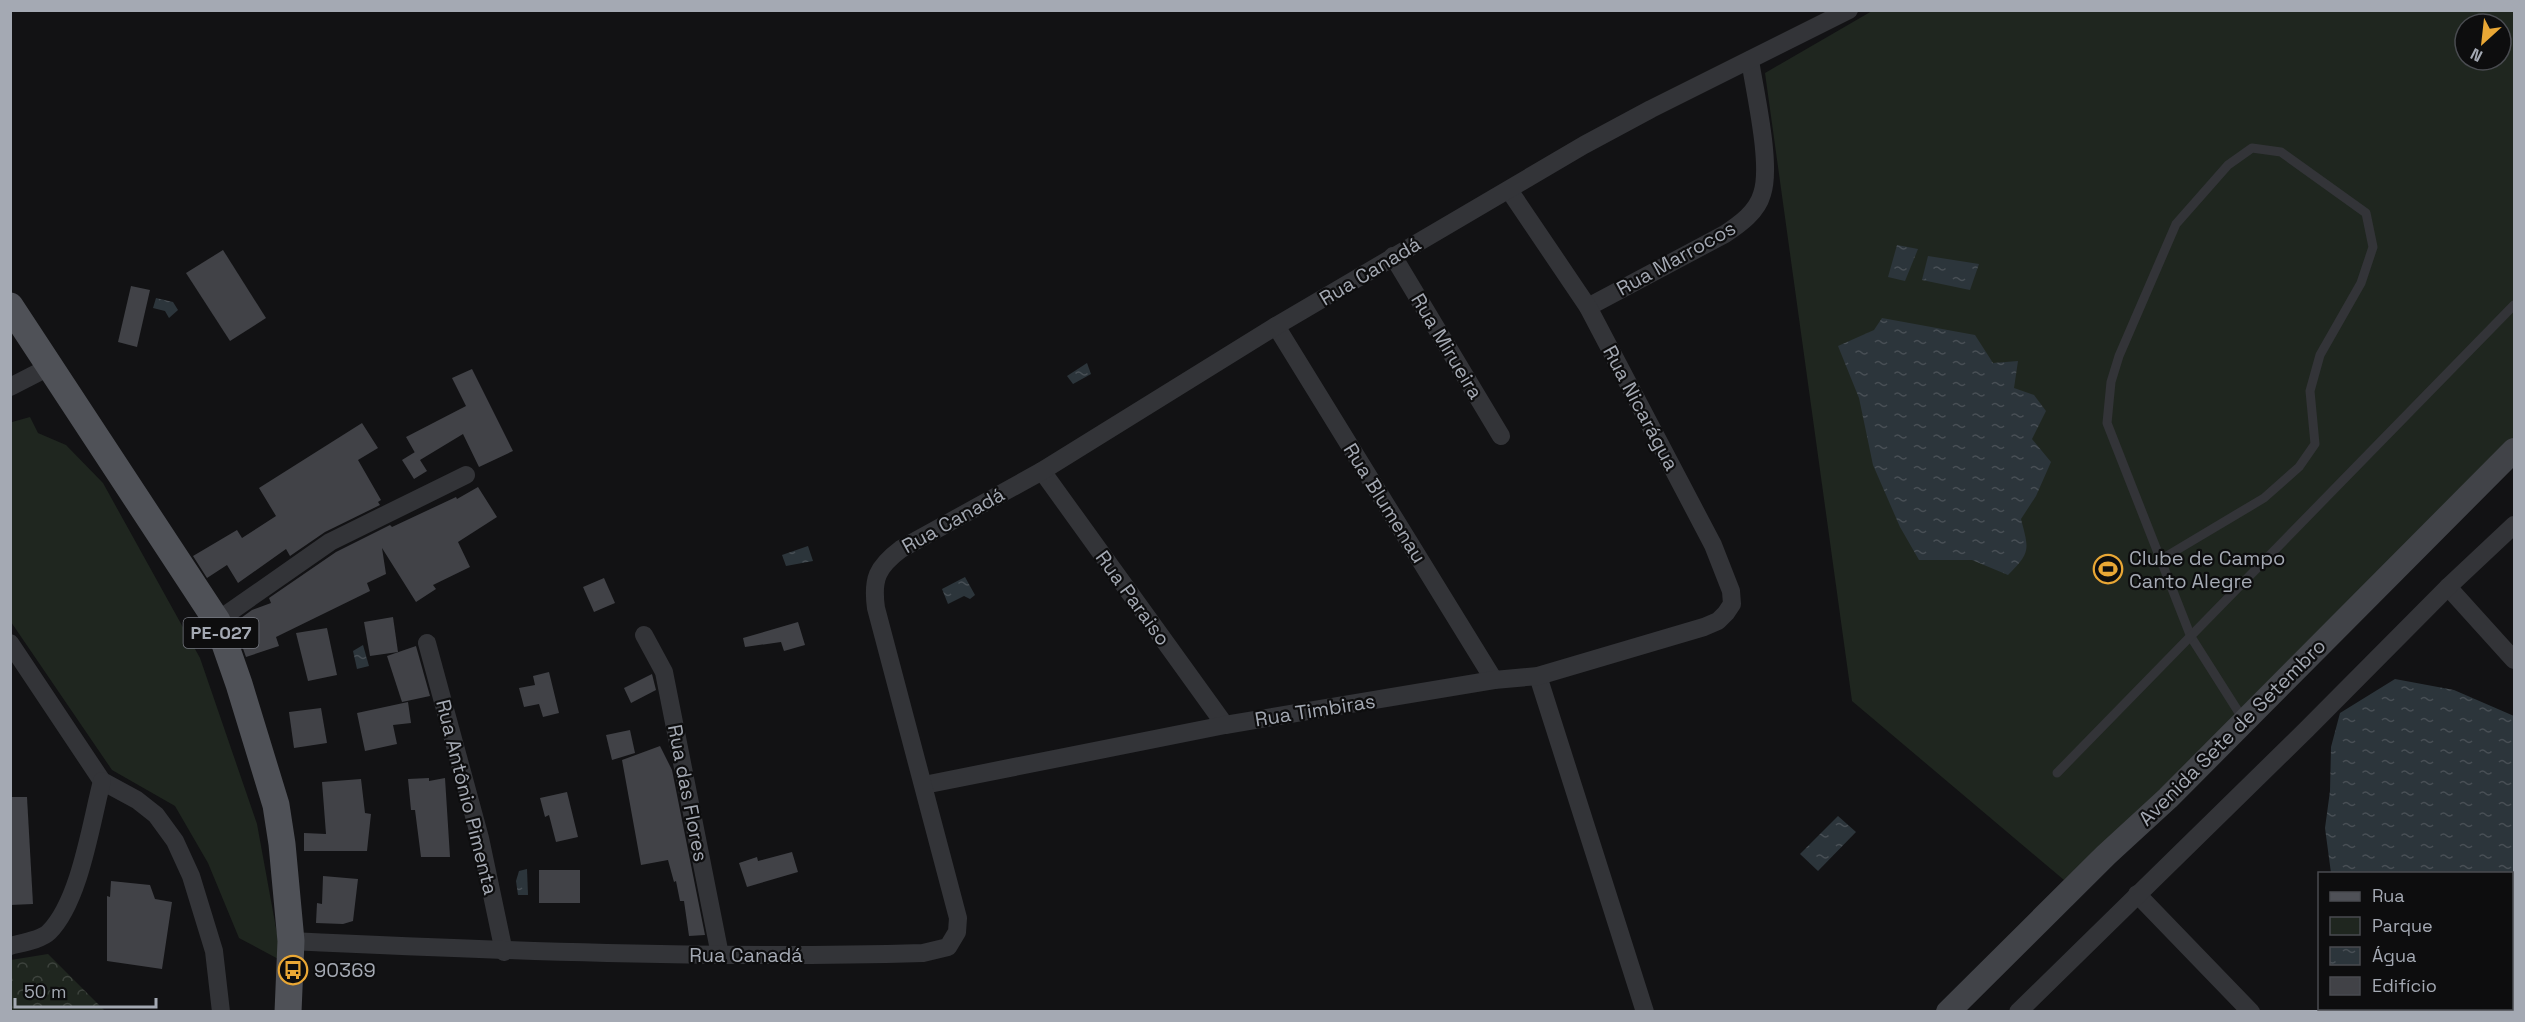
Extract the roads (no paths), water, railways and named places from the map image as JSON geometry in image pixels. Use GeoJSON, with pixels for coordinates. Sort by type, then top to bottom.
{"type":"FeatureCollection","features":[{"type":"Feature","properties":{"kind":"main road","name":"PE-027"},"geometry":{"type":"LineString","coordinates":[[10,306],[217,621],[276,805],[291,941],[288,1011]]}},
{"type":"Feature","properties":{"kind":"main road","name":"Avenida Sete de Setembro"},"geometry":{"type":"LineString","coordinates":[[1948,1011],[2244,721],[2514,450]]}},
{"type":"Feature","properties":{"kind":"street","name":"Rua Canadá"},"geometry":{"type":"LineString","coordinates":[[291,941],[504,952],[720,955],[923,953],[948,947],[957,932],[958,918],[876,608],[874,589],[880,568],[901,549],[1042,471],[1276,326],[1584,145],[1849,10]]}},
{"type":"Feature","properties":{"kind":"street","name":"Rua Marrocos"},"geometry":{"type":"LineString","coordinates":[[1588,307],[1725,234],[1743,222],[1754,208],[1762,194],[1766,170],[1750,60]]}},
{"type":"Feature","properties":{"kind":"street","name":"Rua Nicarágua"},"geometry":{"type":"LineString","coordinates":[[1509,190],[1588,307],[1724,569],[1732,603],[1718,621],[1704,627]]}},
{"type":"Feature","properties":{"kind":"street","name":"Rua Mirueira"},"geometry":{"type":"LineString","coordinates":[[1393,256],[1501,436]]}},
{"type":"Feature","properties":{"kind":"street","name":"Rua Blumenau"},"geometry":{"type":"LineString","coordinates":[[1276,326],[1494,680]]}},
{"type":"Feature","properties":{"kind":"street"},"geometry":{"type":"LineString","coordinates":[[10,387],[49,367]]}},
{"type":"Feature","properties":{"kind":"street","name":"Rua Paraiso"},"geometry":{"type":"LineString","coordinates":[[1042,471],[1225,725]]}},
{"type":"Feature","properties":{"kind":"street"},"geometry":{"type":"LineString","coordinates":[[217,621],[330,542],[465,475]]}},
{"type":"Feature","properties":{"kind":"street"},"geometry":{"type":"LineString","coordinates":[[2018,1011],[2307,729],[2448,587],[2514,525]]}},
{"type":"Feature","properties":{"kind":"street"},"geometry":{"type":"LineString","coordinates":[[2448,587],[2514,660]]}},
{"type":"Feature","properties":{"kind":"street","name":"Rua Timbiras"},"geometry":{"type":"LineString","coordinates":[[924,785],[1225,725],[1494,680],[1538,676],[1704,627]]}},
{"type":"Feature","properties":{"kind":"street","name":"Rua das Flores"},"geometry":{"type":"LineString","coordinates":[[644,635],[664,672],[720,955]]}},
{"type":"Feature","properties":{"kind":"street"},"geometry":{"type":"LineString","coordinates":[[10,643],[102,781],[137,800],[156,814],[175,841],[191,876],[214,951],[221,1011]]}},
{"type":"Feature","properties":{"kind":"street","name":"Rua Antônio Pimenta"},"geometry":{"type":"LineString","coordinates":[[428,643],[480,838],[504,952]]}},
{"type":"Feature","properties":{"kind":"street"},"geometry":{"type":"LineString","coordinates":[[1538,676],[1646,1011]]}},
{"type":"Feature","properties":{"kind":"street"},"geometry":{"type":"LineString","coordinates":[[10,946],[48,934],[62,916],[72,895],[102,781]]}},
{"type":"Feature","properties":{"kind":"street"},"geometry":{"type":"LineString","coordinates":[[2137,894],[2251,1011]]}},
{"type":"Feature","properties":{"kind":"lane"},"geometry":{"type":"LineString","coordinates":[[2160,560],[2264,498],[2299,467],[2315,444],[2310,391],[2320,355],[2361,283],[2373,247],[2366,213],[2281,152],[2252,148],[2228,165],[2176,224],[2119,356],[2111,382],[2107,423],[2160,560],[2191,637],[2244,721]]}},
{"type":"Feature","properties":{"kind":"lane"},"geometry":{"type":"LineString","coordinates":[[2057,773],[2514,305]]}},
{"type":"Feature","properties":{"kind":"water"},"geometry":{"type":"Polygon","coordinates":[[[1897,245],[1918,249],[1905,281],[1888,277],[1897,245]]]}},
{"type":"Feature","properties":{"kind":"water"},"geometry":{"type":"Polygon","coordinates":[[[1928,256],[1979,264],[1970,290],[1922,280],[1928,256]]]}},
{"type":"Feature","properties":{"kind":"water"},"geometry":{"type":"Polygon","coordinates":[[[156,298],[173,302],[178,310],[169,318],[165,311],[153,308],[156,298]]]}},
{"type":"Feature","properties":{"kind":"water"},"geometry":{"type":"Polygon","coordinates":[[[1882,318],[1975,335],[1993,363],[2018,361],[2014,388],[2034,395],[2046,411],[2032,439],[2051,462],[2036,496],[2021,519],[2026,538],[2026,550],[2021,561],[2008,575],[1972,560],[1919,560],[1900,527],[1873,465],[1859,398],[1838,346],[1874,330],[1882,318]]]}},
{"type":"Feature","properties":{"kind":"water"},"geometry":{"type":"Polygon","coordinates":[[[1087,363],[1091,374],[1073,384],[1067,376],[1087,363]]]}},
{"type":"Feature","properties":{"kind":"water"},"geometry":{"type":"Polygon","coordinates":[[[808,546],[813,561],[786,566],[782,555],[808,546]]]}},
{"type":"Feature","properties":{"kind":"water"},"geometry":{"type":"Polygon","coordinates":[[[965,577],[975,595],[970,599],[964,596],[948,604],[942,589],[965,577]]]}},
{"type":"Feature","properties":{"kind":"water"},"geometry":{"type":"Polygon","coordinates":[[[363,645],[369,666],[357,669],[353,651],[363,645]]]}},
{"type":"Feature","properties":{"kind":"water"},"geometry":{"type":"Polygon","coordinates":[[[2395,679],[2454,690],[2514,716],[2513,994],[2513,872],[2331,872],[2325,828],[2330,791],[2331,747],[2340,713],[2395,679]]]}},
{"type":"Feature","properties":{"kind":"water"},"geometry":{"type":"Polygon","coordinates":[[[1838,816],[1856,832],[1818,871],[1800,854],[1838,816]]]}},
{"type":"Feature","properties":{"kind":"water"},"geometry":{"type":"Polygon","coordinates":[[[527,869],[528,895],[518,895],[516,881],[519,871],[527,869]]]}},
{"type":"Feature","properties":{"kind":"place","name":"Clube de Campo Canto Alegre"},"geometry":{"type":"Point","coordinates":[2108,569]}},
{"type":"Feature","properties":{"kind":"place","name":"90369"},"geometry":{"type":"Point","coordinates":[293,970]}}]}
